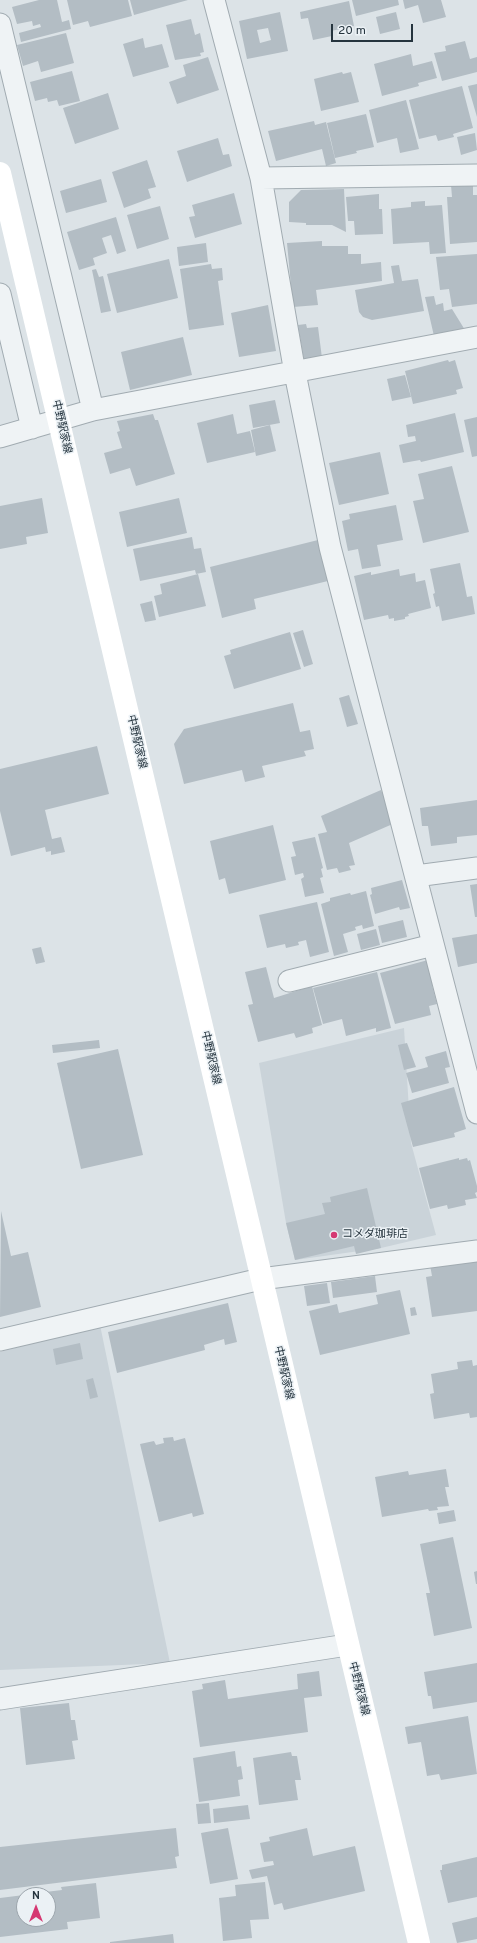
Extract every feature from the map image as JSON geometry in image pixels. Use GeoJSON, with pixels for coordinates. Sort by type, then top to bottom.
{"type":"FeatureCollection","features":[{"type":"Feature","properties":{"kind":"main road","name":"中野駅家線"},"geometry":{"type":"LineString","coordinates":[[0,173],[60,419],[347,1645],[419,1943]]}},
{"type":"Feature","properties":{"kind":"street"},"geometry":{"type":"LineString","coordinates":[[214,0],[261,178],[295,373],[330,547],[477,1113]]}},
{"type":"Feature","properties":{"kind":"street"},"geometry":{"type":"LineString","coordinates":[[0,24],[93,410]]}},
{"type":"Feature","properties":{"kind":"street"},"geometry":{"type":"LineString","coordinates":[[261,178],[477,175]]}},
{"type":"Feature","properties":{"kind":"street"},"geometry":{"type":"LineString","coordinates":[[0,294],[32,428]]}},
{"type":"Feature","properties":{"kind":"street"},"geometry":{"type":"LineString","coordinates":[[0,437],[93,410],[295,373],[477,337]]}},
{"type":"Feature","properties":{"kind":"street"},"geometry":{"type":"LineString","coordinates":[[416,876],[477,868]]}},
{"type":"Feature","properties":{"kind":"street"},"geometry":{"type":"LineString","coordinates":[[289,981],[433,945]]}},
{"type":"Feature","properties":{"kind":"street"},"geometry":{"type":"LineString","coordinates":[[0,1340],[261,1279],[477,1251]]}},
{"type":"Feature","properties":{"kind":"street"},"geometry":{"type":"LineString","coordinates":[[0,1699],[347,1645]]}},
{"type":"Feature","properties":{"kind":"shaded area"},"geometry":{"type":"Polygon","coordinates":[[[404,1028],[411,1143],[436,1235],[381,1248],[295,1260],[286,1223],[259,1063],[404,1028]]]}},
{"type":"Feature","properties":{"kind":"shaded area"},"geometry":{"type":"Polygon","coordinates":[[[100,1325],[170,1663],[0,1670],[0,1352],[100,1325]]]}},
{"type":"Feature","properties":{"kind":"building"},"geometry":{"type":"Polygon","coordinates":[[[39,0],[57,0],[62,22],[69,20],[71,29],[21,42],[19,33],[41,27],[40,24],[33,26],[32,21],[17,24],[12,7],[39,0]]]}},
{"type":"Feature","properties":{"kind":"building"},"geometry":{"type":"Polygon","coordinates":[[[67,0],[128,0],[132,16],[90,27],[88,21],[73,25],[67,0]]]}},
{"type":"Feature","properties":{"kind":"building"},"geometry":{"type":"Polygon","coordinates":[[[130,0],[188,0],[134,15],[130,0]]]}},
{"type":"Feature","properties":{"kind":"building"},"geometry":{"type":"Polygon","coordinates":[[[352,0],[398,0],[399,5],[356,16],[352,0]]]}},
{"type":"Feature","properties":{"kind":"building"},"geometry":{"type":"Polygon","coordinates":[[[403,0],[441,0],[446,17],[423,23],[418,5],[405,9],[403,0]]]}},
{"type":"Feature","properties":{"kind":"building"},"geometry":{"type":"Polygon","coordinates":[[[349,1],[354,26],[331,31],[332,36],[313,40],[308,18],[301,19],[300,12],[349,1]]]}},
{"type":"Feature","properties":{"kind":"building"},"geometry":{"type":"Polygon","coordinates":[[[280,12],[288,51],[247,59],[239,21],[280,12]],[[268,28],[257,30],[260,43],[271,40],[268,28]]]}},
{"type":"Feature","properties":{"kind":"building"},"geometry":{"type":"Polygon","coordinates":[[[396,12],[400,29],[380,34],[376,17],[396,12]]]}},
{"type":"Feature","properties":{"kind":"building"},"geometry":{"type":"Polygon","coordinates":[[[191,19],[195,35],[200,33],[204,52],[200,53],[201,56],[175,60],[166,25],[191,19]]]}},
{"type":"Feature","properties":{"kind":"building"},"geometry":{"type":"Polygon","coordinates":[[[66,33],[74,63],[41,72],[38,61],[23,66],[17,45],[66,33]]]}},
{"type":"Feature","properties":{"kind":"building"},"geometry":{"type":"Polygon","coordinates":[[[143,38],[145,48],[162,44],[169,67],[133,77],[123,44],[143,38]]]}},
{"type":"Feature","properties":{"kind":"building"},"geometry":{"type":"Polygon","coordinates":[[[465,41],[470,59],[477,57],[477,72],[442,81],[434,53],[446,51],[445,46],[465,41]]]}},
{"type":"Feature","properties":{"kind":"building"},"geometry":{"type":"Polygon","coordinates":[[[411,54],[413,66],[432,61],[437,78],[418,83],[419,86],[382,96],[374,64],[411,54]]]}},
{"type":"Feature","properties":{"kind":"building"},"geometry":{"type":"Polygon","coordinates":[[[208,57],[219,90],[177,104],[169,82],[186,76],[183,65],[208,57]]]}},
{"type":"Feature","properties":{"kind":"building"},"geometry":{"type":"Polygon","coordinates":[[[72,71],[80,101],[59,106],[57,100],[48,102],[47,98],[35,101],[30,82],[72,71]]]}},
{"type":"Feature","properties":{"kind":"building"},"geometry":{"type":"Polygon","coordinates":[[[342,72],[343,74],[351,72],[359,102],[321,111],[314,79],[342,72]]]}},
{"type":"Feature","properties":{"kind":"building"},"geometry":{"type":"Polygon","coordinates":[[[477,84],[477,117],[468,86],[477,84]]]}},
{"type":"Feature","properties":{"kind":"building"},"geometry":{"type":"Polygon","coordinates":[[[462,86],[473,128],[453,134],[454,137],[438,141],[436,135],[419,139],[409,100],[462,86]]]}},
{"type":"Feature","properties":{"kind":"building"},"geometry":{"type":"Polygon","coordinates":[[[108,93],[119,129],[75,144],[63,108],[108,93]]]}},
{"type":"Feature","properties":{"kind":"building"},"geometry":{"type":"Polygon","coordinates":[[[406,100],[419,149],[400,153],[397,138],[377,143],[369,110],[406,100]]]}},
{"type":"Feature","properties":{"kind":"building"},"geometry":{"type":"Polygon","coordinates":[[[366,114],[374,147],[335,158],[327,123],[366,114]]]}},
{"type":"Feature","properties":{"kind":"building"},"geometry":{"type":"Polygon","coordinates":[[[314,121],[315,125],[326,122],[336,163],[326,166],[322,149],[276,161],[268,131],[314,121]]]}},
{"type":"Feature","properties":{"kind":"building"},"geometry":{"type":"Polygon","coordinates":[[[475,133],[477,150],[461,155],[457,137],[475,133]]]}},
{"type":"Feature","properties":{"kind":"building"},"geometry":{"type":"Polygon","coordinates":[[[218,138],[223,155],[229,154],[232,166],[187,182],[177,151],[218,138]]]}},
{"type":"Feature","properties":{"kind":"building"},"geometry":{"type":"Polygon","coordinates":[[[147,160],[156,187],[148,189],[151,198],[124,208],[112,172],[147,160]]]}},
{"type":"Feature","properties":{"kind":"building"},"geometry":{"type":"Polygon","coordinates":[[[101,179],[107,202],[66,213],[60,191],[101,179]]]}},
{"type":"Feature","properties":{"kind":"building"},"geometry":{"type":"Polygon","coordinates":[[[473,184],[473,195],[477,195],[477,242],[450,244],[447,197],[452,197],[451,185],[473,184]]]}},
{"type":"Feature","properties":{"kind":"building"},"geometry":{"type":"Polygon","coordinates":[[[344,189],[346,232],[332,225],[306,225],[306,223],[289,222],[289,202],[301,190],[344,189]]]}},
{"type":"Feature","properties":{"kind":"building"},"geometry":{"type":"Polygon","coordinates":[[[234,193],[242,224],[195,238],[189,217],[195,216],[192,205],[234,193]]]}},
{"type":"Feature","properties":{"kind":"building"},"geometry":{"type":"Polygon","coordinates":[[[379,194],[379,209],[382,209],[383,234],[355,235],[354,221],[348,221],[346,197],[379,194]]]}},
{"type":"Feature","properties":{"kind":"building"},"geometry":{"type":"Polygon","coordinates":[[[425,201],[425,206],[442,205],[446,253],[430,254],[429,242],[393,244],[391,209],[411,207],[411,202],[425,201]]]}},
{"type":"Feature","properties":{"kind":"building"},"geometry":{"type":"Polygon","coordinates":[[[160,206],[169,239],[137,249],[127,215],[160,206]]]}},
{"type":"Feature","properties":{"kind":"building"},"geometry":{"type":"Polygon","coordinates":[[[116,217],[126,251],[117,254],[111,235],[102,238],[107,253],[93,258],[95,265],[79,270],[67,232],[116,217]]]}},
{"type":"Feature","properties":{"kind":"building"},"geometry":{"type":"Polygon","coordinates":[[[322,241],[322,246],[348,246],[348,254],[361,254],[361,264],[381,262],[382,281],[316,290],[318,305],[293,307],[287,243],[322,241]]]}},
{"type":"Feature","properties":{"kind":"building"},"geometry":{"type":"Polygon","coordinates":[[[206,243],[208,262],[179,266],[177,247],[206,243]]]}},
{"type":"Feature","properties":{"kind":"building"},"geometry":{"type":"Polygon","coordinates":[[[477,254],[477,304],[452,307],[449,289],[440,290],[436,257],[477,254]]]}},
{"type":"Feature","properties":{"kind":"building"},"geometry":{"type":"Polygon","coordinates":[[[169,259],[178,298],[117,313],[107,274],[169,259]]]}},
{"type":"Feature","properties":{"kind":"building"},"geometry":{"type":"Polygon","coordinates":[[[211,264],[212,269],[222,268],[223,280],[218,281],[224,325],[189,330],[180,269],[211,264]]]}},
{"type":"Feature","properties":{"kind":"building"},"geometry":{"type":"Polygon","coordinates":[[[399,265],[402,281],[418,279],[424,311],[372,320],[363,317],[359,312],[355,290],[394,283],[391,266],[399,265]]]}},
{"type":"Feature","properties":{"kind":"building"},"geometry":{"type":"Polygon","coordinates":[[[96,269],[99,277],[103,276],[111,311],[101,313],[92,270],[96,269]]]}},
{"type":"Feature","properties":{"kind":"building"},"geometry":{"type":"Polygon","coordinates":[[[434,296],[436,305],[443,303],[444,311],[452,309],[465,330],[434,336],[425,297],[434,296]]]}},
{"type":"Feature","properties":{"kind":"building"},"geometry":{"type":"Polygon","coordinates":[[[268,305],[276,351],[239,357],[231,313],[268,305]]]}},
{"type":"Feature","properties":{"kind":"building"},"geometry":{"type":"Polygon","coordinates":[[[306,324],[307,328],[318,327],[322,358],[304,360],[298,325],[306,324]]]}},
{"type":"Feature","properties":{"kind":"building"},"geometry":{"type":"Polygon","coordinates":[[[183,337],[192,375],[130,390],[121,352],[183,337]]]}},
{"type":"Feature","properties":{"kind":"building"},"geometry":{"type":"Polygon","coordinates":[[[448,360],[449,362],[455,360],[463,388],[456,390],[457,394],[413,404],[405,371],[448,360]]]}},
{"type":"Feature","properties":{"kind":"building"},"geometry":{"type":"Polygon","coordinates":[[[405,375],[411,397],[392,401],[387,379],[405,375]]]}},
{"type":"Feature","properties":{"kind":"building"},"geometry":{"type":"Polygon","coordinates":[[[275,400],[280,423],[253,428],[249,405],[275,400]]]}},
{"type":"Feature","properties":{"kind":"building"},"geometry":{"type":"Polygon","coordinates":[[[455,413],[464,452],[421,462],[420,460],[403,463],[399,445],[416,441],[415,436],[408,437],[406,425],[455,413]]]}},
{"type":"Feature","properties":{"kind":"building"},"geometry":{"type":"Polygon","coordinates":[[[153,414],[155,420],[158,420],[175,474],[136,486],[130,468],[110,474],[104,453],[122,448],[117,432],[120,431],[117,421],[153,414]]]}},
{"type":"Feature","properties":{"kind":"building"},"geometry":{"type":"Polygon","coordinates":[[[233,414],[237,434],[250,431],[255,452],[207,463],[197,423],[233,414]]]}},
{"type":"Feature","properties":{"kind":"building"},"geometry":{"type":"Polygon","coordinates":[[[477,417],[477,456],[472,457],[464,420],[477,417]]]}},
{"type":"Feature","properties":{"kind":"building"},"geometry":{"type":"Polygon","coordinates":[[[270,425],[276,451],[256,456],[251,430],[270,425]]]}},
{"type":"Feature","properties":{"kind":"building"},"geometry":{"type":"Polygon","coordinates":[[[380,452],[389,494],[339,505],[329,463],[380,452]]]}},
{"type":"Feature","properties":{"kind":"building"},"geometry":{"type":"Polygon","coordinates":[[[452,466],[469,532],[423,543],[413,501],[424,499],[418,474],[452,466]]]}},
{"type":"Feature","properties":{"kind":"building"},"geometry":{"type":"Polygon","coordinates":[[[42,498],[48,533],[26,537],[27,544],[0,549],[0,506],[42,498]]]}},
{"type":"Feature","properties":{"kind":"building"},"geometry":{"type":"Polygon","coordinates":[[[179,498],[187,533],[127,547],[119,512],[179,498]]]}},
{"type":"Feature","properties":{"kind":"building"},"geometry":{"type":"Polygon","coordinates":[[[396,505],[403,540],[377,545],[381,566],[362,569],[358,549],[348,551],[342,521],[350,519],[349,514],[396,505]]]}},
{"type":"Feature","properties":{"kind":"building"},"geometry":{"type":"Polygon","coordinates":[[[192,537],[194,549],[201,548],[206,572],[196,574],[195,570],[140,581],[133,549],[192,537]]]}},
{"type":"Feature","properties":{"kind":"building"},"geometry":{"type":"Polygon","coordinates":[[[322,539],[332,580],[254,599],[256,609],[222,618],[210,567],[322,539]]]}},
{"type":"Feature","properties":{"kind":"building"},"geometry":{"type":"Polygon","coordinates":[[[460,563],[467,597],[472,596],[475,614],[442,621],[439,606],[436,607],[433,594],[435,593],[430,569],[460,563]]]}},
{"type":"Feature","properties":{"kind":"building"},"geometry":{"type":"Polygon","coordinates":[[[399,569],[400,576],[415,573],[416,582],[425,580],[431,608],[408,614],[409,616],[405,617],[405,619],[394,621],[394,618],[389,619],[388,615],[364,620],[354,576],[371,572],[371,575],[399,569]]]}},
{"type":"Feature","properties":{"kind":"building"},"geometry":{"type":"Polygon","coordinates":[[[198,574],[206,606],[159,617],[154,596],[162,594],[160,584],[198,574]]]}},
{"type":"Feature","properties":{"kind":"building"},"geometry":{"type":"Polygon","coordinates":[[[152,601],[156,620],[145,622],[140,604],[152,601]]]}},
{"type":"Feature","properties":{"kind":"building"},"geometry":{"type":"Polygon","coordinates":[[[303,630],[313,664],[304,667],[293,633],[303,630]]]}},
{"type":"Feature","properties":{"kind":"building"},"geometry":{"type":"Polygon","coordinates":[[[290,632],[301,669],[234,689],[224,656],[231,654],[230,650],[290,632]]]}},
{"type":"Feature","properties":{"kind":"building"},"geometry":{"type":"Polygon","coordinates":[[[349,695],[358,724],[347,727],[339,698],[349,695]]]}},
{"type":"Feature","properties":{"kind":"building"},"geometry":{"type":"Polygon","coordinates":[[[293,703],[300,732],[310,730],[314,749],[304,751],[306,756],[262,766],[265,777],[245,782],[242,770],[184,784],[174,744],[184,729],[293,703]]]}},
{"type":"Feature","properties":{"kind":"building"},"geometry":{"type":"Polygon","coordinates":[[[97,746],[109,794],[45,810],[52,839],[61,837],[65,852],[51,855],[51,851],[46,852],[45,847],[11,856],[0,811],[0,769],[97,746]]]}},
{"type":"Feature","properties":{"kind":"building"},"geometry":{"type":"Polygon","coordinates":[[[381,790],[395,823],[349,843],[355,865],[349,866],[351,870],[339,873],[337,868],[327,870],[318,834],[327,832],[321,816],[381,790]]]}},
{"type":"Feature","properties":{"kind":"building"},"geometry":{"type":"Polygon","coordinates":[[[477,800],[477,835],[457,837],[457,843],[431,846],[428,826],[422,826],[420,808],[477,800]]]}},
{"type":"Feature","properties":{"kind":"building"},"geometry":{"type":"Polygon","coordinates":[[[273,825],[286,880],[229,894],[225,878],[219,880],[210,841],[273,825]]]}},
{"type":"Feature","properties":{"kind":"building"},"geometry":{"type":"Polygon","coordinates":[[[315,837],[323,868],[321,869],[323,877],[320,878],[324,893],[305,897],[301,879],[304,877],[303,873],[295,875],[291,857],[296,856],[292,842],[315,837]]]}},
{"type":"Feature","properties":{"kind":"building"},"geometry":{"type":"Polygon","coordinates":[[[402,880],[410,908],[400,910],[399,907],[375,914],[370,895],[372,894],[371,888],[402,880]]]}},
{"type":"Feature","properties":{"kind":"building"},"geometry":{"type":"Polygon","coordinates":[[[477,884],[477,917],[475,917],[470,885],[477,884]]]}},
{"type":"Feature","properties":{"kind":"building"},"geometry":{"type":"Polygon","coordinates":[[[366,891],[374,926],[363,929],[362,925],[355,927],[356,930],[343,934],[348,952],[334,956],[321,904],[330,901],[330,898],[366,891]]]}},
{"type":"Feature","properties":{"kind":"building"},"geometry":{"type":"Polygon","coordinates":[[[317,902],[329,952],[310,957],[306,940],[298,942],[299,945],[286,948],[285,944],[267,948],[259,915],[317,902]]]}},
{"type":"Feature","properties":{"kind":"building"},"geometry":{"type":"Polygon","coordinates":[[[403,920],[407,937],[382,943],[378,926],[403,920]]]}},
{"type":"Feature","properties":{"kind":"building"},"geometry":{"type":"Polygon","coordinates":[[[376,929],[380,945],[361,950],[357,934],[376,929]]]}},
{"type":"Feature","properties":{"kind":"building"},"geometry":{"type":"Polygon","coordinates":[[[477,934],[477,963],[458,967],[452,938],[477,934]]]}},
{"type":"Feature","properties":{"kind":"building"},"geometry":{"type":"Polygon","coordinates":[[[41,947],[45,962],[36,964],[32,949],[41,947]]]}},
{"type":"Feature","properties":{"kind":"building"},"geometry":{"type":"Polygon","coordinates":[[[428,960],[435,984],[432,985],[437,1004],[429,1006],[431,1015],[395,1024],[380,973],[428,960]]]}},
{"type":"Feature","properties":{"kind":"building"},"geometry":{"type":"Polygon","coordinates":[[[266,967],[274,998],[312,986],[322,1025],[312,1028],[313,1033],[296,1038],[294,1033],[258,1042],[248,1005],[253,1004],[245,972],[266,967]]]}},
{"type":"Feature","properties":{"kind":"building"},"geometry":{"type":"Polygon","coordinates":[[[377,972],[391,1028],[376,1032],[376,1028],[346,1036],[342,1019],[323,1024],[313,988],[377,972]]]}},
{"type":"Feature","properties":{"kind":"building"},"geometry":{"type":"Polygon","coordinates":[[[99,1040],[100,1048],[53,1053],[52,1045],[99,1040]]]}},
{"type":"Feature","properties":{"kind":"building"},"geometry":{"type":"Polygon","coordinates":[[[407,1043],[416,1067],[404,1070],[398,1045],[407,1043]]]}},
{"type":"Feature","properties":{"kind":"building"},"geometry":{"type":"Polygon","coordinates":[[[118,1049],[143,1155],[81,1169],[57,1063],[118,1049]]]}},
{"type":"Feature","properties":{"kind":"building"},"geometry":{"type":"Polygon","coordinates":[[[446,1051],[450,1067],[445,1068],[449,1083],[412,1093],[406,1073],[428,1067],[425,1057],[446,1051]]]}},
{"type":"Feature","properties":{"kind":"building"},"geometry":{"type":"Polygon","coordinates":[[[454,1087],[466,1129],[454,1133],[455,1137],[413,1147],[401,1103],[454,1087]]]}},
{"type":"Feature","properties":{"kind":"building"},"geometry":{"type":"Polygon","coordinates":[[[459,1158],[459,1160],[467,1158],[468,1161],[470,1160],[477,1186],[477,1192],[475,1193],[477,1198],[465,1200],[466,1205],[448,1209],[447,1205],[430,1209],[419,1168],[459,1158]]]}},
{"type":"Feature","properties":{"kind":"building","name":"コメダ珈琲店"},"geometry":{"type":"Polygon","coordinates":[[[367,1188],[381,1248],[356,1254],[354,1246],[295,1260],[286,1223],[325,1214],[322,1203],[331,1202],[330,1197],[367,1188]]]}},
{"type":"Feature","properties":{"kind":"building"},"geometry":{"type":"Polygon","coordinates":[[[1,1211],[11,1256],[28,1252],[41,1307],[0,1317],[1,1211]]]}},
{"type":"Feature","properties":{"kind":"building"},"geometry":{"type":"Polygon","coordinates":[[[477,1261],[477,1311],[432,1317],[426,1277],[432,1276],[430,1265],[477,1261]]]}},
{"type":"Feature","properties":{"kind":"building"},"geometry":{"type":"Polygon","coordinates":[[[375,1276],[377,1292],[333,1298],[331,1282],[375,1276]]]}},
{"type":"Feature","properties":{"kind":"building"},"geometry":{"type":"Polygon","coordinates":[[[327,1283],[330,1303],[307,1306],[304,1286],[327,1283]]]}},
{"type":"Feature","properties":{"kind":"building"},"geometry":{"type":"Polygon","coordinates":[[[400,1290],[410,1334],[320,1355],[309,1311],[337,1304],[339,1313],[378,1304],[376,1295],[400,1290]]]}},
{"type":"Feature","properties":{"kind":"building"},"geometry":{"type":"Polygon","coordinates":[[[228,1303],[237,1342],[225,1345],[224,1339],[204,1345],[205,1350],[117,1373],[108,1332],[228,1303]]]}},
{"type":"Feature","properties":{"kind":"building"},"geometry":{"type":"Polygon","coordinates":[[[415,1307],[417,1315],[411,1316],[410,1308],[415,1307]]]}},
{"type":"Feature","properties":{"kind":"building"},"geometry":{"type":"Polygon","coordinates":[[[80,1343],[83,1359],[56,1365],[53,1349],[80,1343]]]}},
{"type":"Feature","properties":{"kind":"building"},"geometry":{"type":"Polygon","coordinates":[[[472,1360],[473,1366],[477,1365],[477,1417],[470,1418],[469,1413],[434,1419],[430,1394],[434,1393],[431,1374],[458,1369],[457,1362],[472,1360]]]}},
{"type":"Feature","properties":{"kind":"building"},"geometry":{"type":"Polygon","coordinates":[[[93,1378],[98,1397],[90,1399],[86,1380],[93,1378]]]}},
{"type":"Feature","properties":{"kind":"building"},"geometry":{"type":"Polygon","coordinates":[[[173,1437],[174,1441],[185,1438],[204,1514],[193,1517],[192,1513],[159,1522],[140,1444],[154,1441],[156,1445],[164,1443],[163,1438],[173,1437]]]}},
{"type":"Feature","properties":{"kind":"building"},"geometry":{"type":"Polygon","coordinates":[[[446,1469],[449,1487],[445,1487],[449,1506],[437,1507],[438,1510],[429,1511],[428,1509],[382,1517],[375,1477],[408,1471],[409,1475],[446,1469]]]}},
{"type":"Feature","properties":{"kind":"building"},"geometry":{"type":"Polygon","coordinates":[[[454,1510],[456,1521],[439,1524],[437,1513],[454,1510]]]}},
{"type":"Feature","properties":{"kind":"building"},"geometry":{"type":"Polygon","coordinates":[[[453,1537],[472,1628],[434,1636],[426,1593],[430,1593],[420,1544],[453,1537]]]}},
{"type":"Feature","properties":{"kind":"building"},"geometry":{"type":"Polygon","coordinates":[[[477,1571],[477,1584],[476,1584],[474,1572],[477,1571]]]}},
{"type":"Feature","properties":{"kind":"building"},"geometry":{"type":"Polygon","coordinates":[[[477,1663],[477,1702],[433,1709],[431,1696],[428,1696],[424,1672],[477,1663]]]}},
{"type":"Feature","properties":{"kind":"building"},"geometry":{"type":"Polygon","coordinates":[[[319,1671],[322,1696],[304,1698],[308,1732],[200,1747],[192,1691],[203,1689],[202,1684],[225,1680],[228,1699],[298,1689],[297,1674],[319,1671]]]}},
{"type":"Feature","properties":{"kind":"building"},"geometry":{"type":"Polygon","coordinates":[[[69,1703],[71,1720],[75,1720],[78,1740],[72,1741],[75,1759],[26,1765],[20,1708],[69,1703]]]}},
{"type":"Feature","properties":{"kind":"building"},"geometry":{"type":"Polygon","coordinates":[[[468,1716],[477,1774],[441,1780],[439,1774],[427,1776],[421,1742],[408,1744],[405,1727],[468,1716]]]}},
{"type":"Feature","properties":{"kind":"building"},"geometry":{"type":"Polygon","coordinates":[[[235,1751],[237,1767],[241,1766],[243,1779],[238,1780],[240,1796],[199,1802],[193,1758],[235,1751]]]}},
{"type":"Feature","properties":{"kind":"building"},"geometry":{"type":"Polygon","coordinates":[[[291,1752],[292,1756],[297,1756],[301,1780],[295,1780],[298,1800],[259,1805],[253,1758],[291,1752]]]}},
{"type":"Feature","properties":{"kind":"building"},"geometry":{"type":"Polygon","coordinates":[[[209,1803],[211,1823],[198,1824],[196,1804],[209,1803]]]}},
{"type":"Feature","properties":{"kind":"building"},"geometry":{"type":"Polygon","coordinates":[[[248,1805],[250,1819],[214,1823],[213,1809],[248,1805]]]}},
{"type":"Feature","properties":{"kind":"building"},"geometry":{"type":"Polygon","coordinates":[[[176,1828],[179,1856],[175,1857],[177,1868],[0,1890],[0,1847],[176,1828]]]}},
{"type":"Feature","properties":{"kind":"building"},"geometry":{"type":"Polygon","coordinates":[[[228,1828],[238,1879],[210,1884],[201,1833],[228,1828]]]}},
{"type":"Feature","properties":{"kind":"building"},"geometry":{"type":"Polygon","coordinates":[[[307,1828],[313,1856],[355,1846],[365,1891],[284,1910],[282,1903],[274,1905],[267,1876],[252,1879],[249,1870],[274,1865],[273,1861],[264,1862],[260,1843],[270,1841],[269,1837],[307,1828]]]}},
{"type":"Feature","properties":{"kind":"building"},"geometry":{"type":"Polygon","coordinates":[[[477,1857],[477,1897],[448,1903],[440,1870],[442,1870],[442,1865],[477,1857]]]}},
{"type":"Feature","properties":{"kind":"building"},"geometry":{"type":"Polygon","coordinates":[[[265,1882],[269,1919],[250,1920],[252,1938],[223,1941],[219,1898],[236,1896],[235,1885],[265,1882]]]}},
{"type":"Feature","properties":{"kind":"building"},"geometry":{"type":"Polygon","coordinates":[[[96,1883],[100,1918],[67,1922],[68,1929],[0,1937],[0,1898],[16,1896],[16,1927],[56,1927],[56,1891],[62,1890],[61,1887],[96,1883]]]}},
{"type":"Feature","properties":{"kind":"building"},"geometry":{"type":"Polygon","coordinates":[[[477,1917],[477,1939],[457,1943],[452,1923],[477,1917]]]}},
{"type":"Feature","properties":{"kind":"building"},"geometry":{"type":"Polygon","coordinates":[[[173,1934],[174,1943],[110,1943],[110,1942],[173,1934]]]}},
{"type":"Feature","properties":{"kind":"place","name":"コメダ珈琲店"},"geometry":{"type":"Point","coordinates":[334,1235]}}]}
